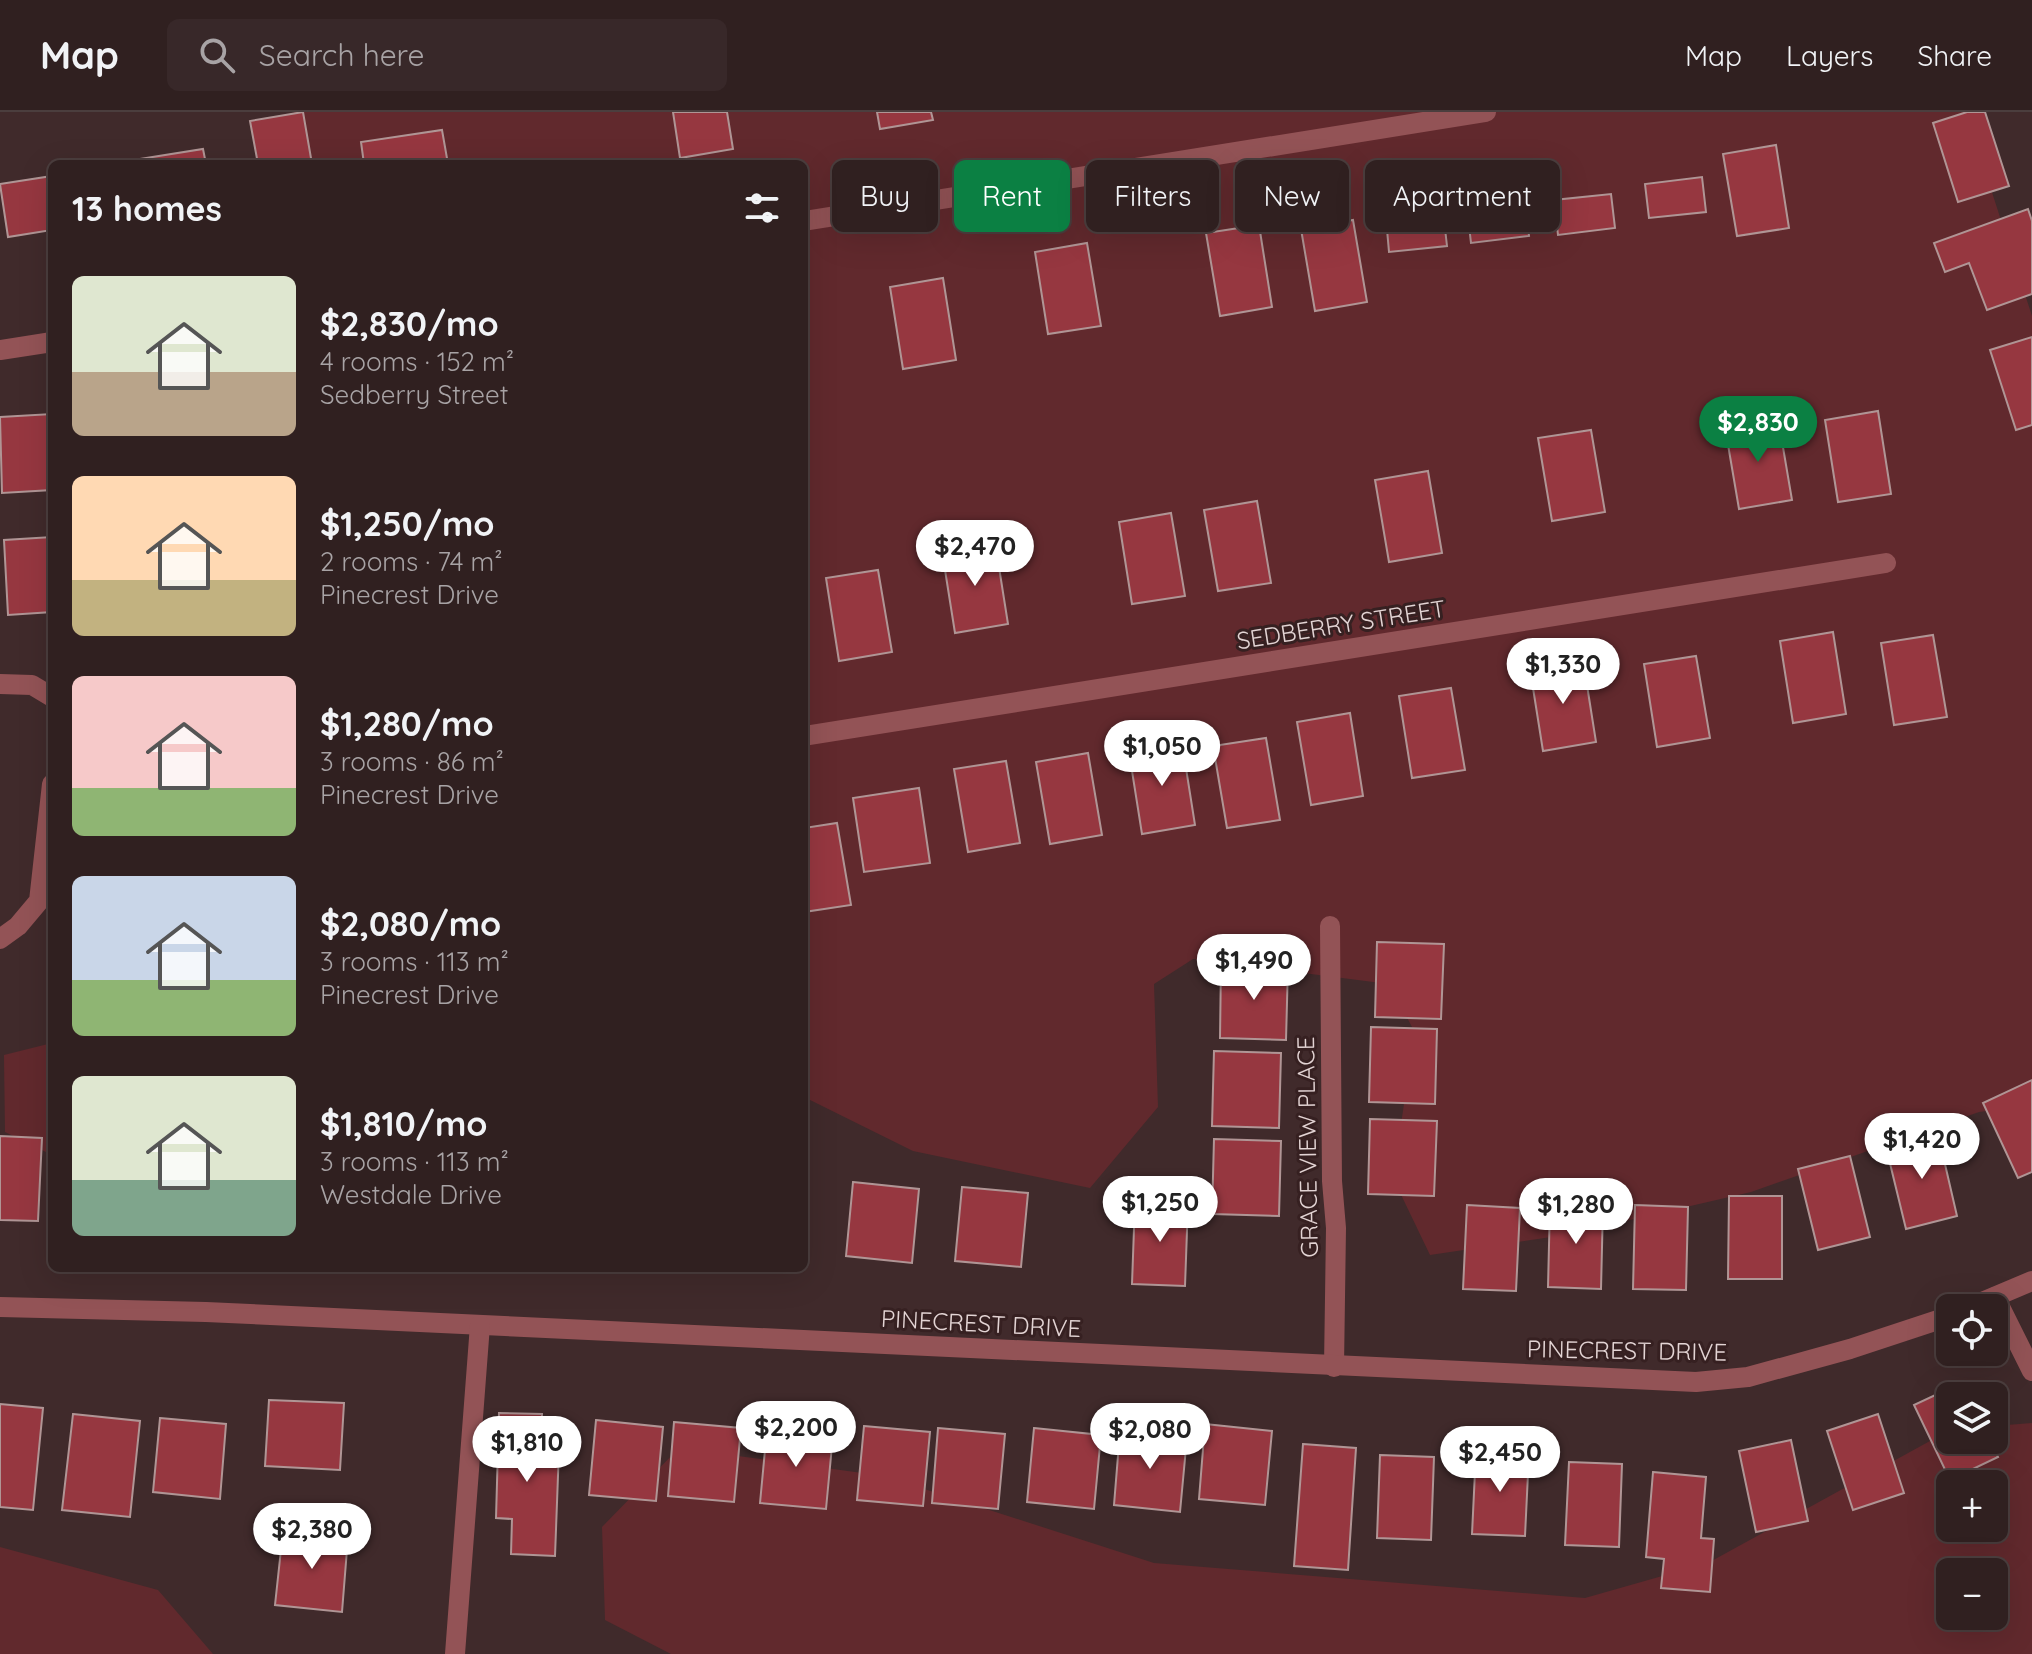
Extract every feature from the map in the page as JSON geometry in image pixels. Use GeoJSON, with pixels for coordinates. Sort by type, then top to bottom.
{"type":"FeatureCollection","features":[{"type":"Feature","properties":{"kind":"street"},"geometry":{"type":"LineString","coordinates":[[808,220],[1486,112]]}},
{"type":"Feature","properties":{"kind":"street"},"geometry":{"type":"LineString","coordinates":[[0,350],[48,343]]}},
{"type":"Feature","properties":{"kind":"street","name":"SEDBERRY STREET"},"geometry":{"type":"LineString","coordinates":[[808,735],[1886,563]]}},
{"type":"Feature","properties":{"kind":"street"},"geometry":{"type":"LineString","coordinates":[[0,684],[32,685],[48,695]]}},
{"type":"Feature","properties":{"kind":"street"},"geometry":{"type":"LineString","coordinates":[[0,939],[18,926],[39,901],[48,820]]}},
{"type":"Feature","properties":{"kind":"street","name":"GRACE VIEW PLACE"},"geometry":{"type":"LineString","coordinates":[[1330,926],[1332,1181],[1336,1228],[1334,1367]]}},
{"type":"Feature","properties":{"kind":"street"},"geometry":{"type":"LineString","coordinates":[[2002,1294],[2032,1281]]}},
{"type":"Feature","properties":{"kind":"street","name":"PINECREST DRIVE"},"geometry":{"type":"LineString","coordinates":[[0,1307],[206,1312],[1696,1382],[1748,1377],[1850,1349],[1936,1321]]}},
{"type":"Feature","properties":{"kind":"street"},"geometry":{"type":"LineString","coordinates":[[2008,1323],[2032,1371]]}},
{"type":"Feature","properties":{"kind":"street"},"geometry":{"type":"LineString","coordinates":[[455,1654],[480,1325]]}},
{"type":"Feature","properties":{"kind":"shaded area"},"geometry":{"type":"Polygon","coordinates":[[[294,112],[1966,112],[2032,316],[2032,1105],[1979,1112],[1751,1192],[1565,1235],[1430,1255],[1393,1178],[1404,1104],[1419,1040],[1389,984],[1193,959],[1154,984],[1158,1107],[1090,1188],[913,1151],[808,1099],[808,160],[291,160],[294,112]]]}},
{"type":"Feature","properties":{"kind":"shaded area"},"geometry":{"type":"Polygon","coordinates":[[[48,1044],[48,1153],[5,1132],[4,1055],[48,1044]]]}},
{"type":"Feature","properties":{"kind":"shaded area"},"geometry":{"type":"Polygon","coordinates":[[[2032,1423],[2032,1654],[671,1654],[605,1620],[602,1527],[679,1448],[884,1476],[1154,1563],[1585,1598],[1708,1563],[1936,1438],[1936,1454],[2008,1454],[2008,1425],[2032,1423]]]}},
{"type":"Feature","properties":{"kind":"shaded area"},"geometry":{"type":"Polygon","coordinates":[[[0,1547],[158,1590],[213,1654],[0,1654],[0,1547]]]}},
{"type":"Feature","properties":{"kind":"building"},"geometry":{"type":"Polygon","coordinates":[[[303,112],[311,160],[257,160],[250,121],[303,112]]]}},
{"type":"Feature","properties":{"kind":"building"},"geometry":{"type":"Polygon","coordinates":[[[673,112],[727,112],[733,149],[680,158],[673,112]]]}},
{"type":"Feature","properties":{"kind":"building"},"geometry":{"type":"Polygon","coordinates":[[[877,112],[931,112],[933,120],[880,129],[877,112]]]}},
{"type":"Feature","properties":{"kind":"building"},"geometry":{"type":"Polygon","coordinates":[[[1967,112],[1985,112],[2009,186],[1958,202],[1933,123],[1967,112]]]}},
{"type":"Feature","properties":{"kind":"building"},"geometry":{"type":"Polygon","coordinates":[[[442,130],[447,160],[363,160],[361,142],[442,130]]]}},
{"type":"Feature","properties":{"kind":"building"},"geometry":{"type":"Polygon","coordinates":[[[1776,145],[1789,228],[1737,236],[1723,154],[1776,145]]]}},
{"type":"Feature","properties":{"kind":"building"},"geometry":{"type":"Polygon","coordinates":[[[203,149],[205,160],[134,160],[203,149]]]}},
{"type":"Feature","properties":{"kind":"building"},"geometry":{"type":"Polygon","coordinates":[[[48,177],[48,231],[8,237],[0,184],[48,177]]]}},
{"type":"Feature","properties":{"kind":"building"},"geometry":{"type":"Polygon","coordinates":[[[1702,177],[1706,212],[1649,218],[1645,184],[1702,177]]]}},
{"type":"Feature","properties":{"kind":"building"},"geometry":{"type":"Polygon","coordinates":[[[1611,194],[1615,228],[1558,235],[1560,199],[1611,194]]]}},
{"type":"Feature","properties":{"kind":"building"},"geometry":{"type":"Polygon","coordinates":[[[2028,209],[2032,221],[2032,294],[1987,310],[1969,263],[1945,272],[1934,243],[2028,209]]]}},
{"type":"Feature","properties":{"kind":"building"},"geometry":{"type":"Polygon","coordinates":[[[1353,220],[1367,302],[1315,311],[1302,232],[1349,232],[1349,221],[1353,220]]]}},
{"type":"Feature","properties":{"kind":"building"},"geometry":{"type":"Polygon","coordinates":[[[1235,229],[1235,232],[1260,232],[1272,307],[1220,316],[1206,233],[1235,229]]]}},
{"type":"Feature","properties":{"kind":"building"},"geometry":{"type":"Polygon","coordinates":[[[1387,232],[1445,232],[1447,246],[1389,252],[1387,232]]]}},
{"type":"Feature","properties":{"kind":"building"},"geometry":{"type":"Polygon","coordinates":[[[1470,232],[1529,232],[1529,236],[1471,243],[1470,232]]]}},
{"type":"Feature","properties":{"kind":"building"},"geometry":{"type":"Polygon","coordinates":[[[1087,243],[1101,326],[1048,334],[1035,252],[1087,243]]]}},
{"type":"Feature","properties":{"kind":"building"},"geometry":{"type":"Polygon","coordinates":[[[943,278],[956,360],[903,369],[890,287],[943,278]]]}},
{"type":"Feature","properties":{"kind":"building"},"geometry":{"type":"Polygon","coordinates":[[[2032,337],[2032,425],[2016,430],[1990,350],[2032,337]]]}},
{"type":"Feature","properties":{"kind":"building"},"geometry":{"type":"Polygon","coordinates":[[[1878,411],[1891,494],[1838,502],[1825,420],[1878,411]]]}},
{"type":"Feature","properties":{"kind":"building"},"geometry":{"type":"Polygon","coordinates":[[[48,414],[48,490],[2,493],[0,417],[48,414]]]}},
{"type":"Feature","properties":{"kind":"building"},"geometry":{"type":"Polygon","coordinates":[[[1778,418],[1792,500],[1739,509],[1725,427],[1778,418]]]}},
{"type":"Feature","properties":{"kind":"building"},"geometry":{"type":"Polygon","coordinates":[[[1591,430],[1605,512],[1552,521],[1538,438],[1591,430]]]}},
{"type":"Feature","properties":{"kind":"building"},"geometry":{"type":"Polygon","coordinates":[[[1428,471],[1442,553],[1389,562],[1375,480],[1428,471]]]}},
{"type":"Feature","properties":{"kind":"building"},"geometry":{"type":"Polygon","coordinates":[[[1257,501],[1271,583],[1218,591],[1204,510],[1257,501]]]}},
{"type":"Feature","properties":{"kind":"building"},"geometry":{"type":"Polygon","coordinates":[[[1171,513],[1185,596],[1132,604],[1119,522],[1171,513]]]}},
{"type":"Feature","properties":{"kind":"building"},"geometry":{"type":"Polygon","coordinates":[[[48,537],[48,612],[8,615],[4,540],[48,537]]]}},
{"type":"Feature","properties":{"kind":"building"},"geometry":{"type":"Polygon","coordinates":[[[995,542],[1008,624],[955,633],[942,551],[995,542]]]}},
{"type":"Feature","properties":{"kind":"building"},"geometry":{"type":"Polygon","coordinates":[[[878,570],[892,652],[839,661],[826,578],[878,570]]]}},
{"type":"Feature","properties":{"kind":"building"},"geometry":{"type":"Polygon","coordinates":[[[1833,632],[1846,714],[1793,723],[1780,641],[1833,632]]]}},
{"type":"Feature","properties":{"kind":"building"},"geometry":{"type":"Polygon","coordinates":[[[1933,635],[1947,717],[1894,725],[1881,643],[1933,635]]]}},
{"type":"Feature","properties":{"kind":"building"},"geometry":{"type":"Polygon","coordinates":[[[1696,656],[1710,738],[1657,747],[1644,664],[1696,656]]]}},
{"type":"Feature","properties":{"kind":"building"},"geometry":{"type":"Polygon","coordinates":[[[1583,660],[1596,742],[1543,751],[1530,669],[1583,660]]]}},
{"type":"Feature","properties":{"kind":"building"},"geometry":{"type":"Polygon","coordinates":[[[1451,688],[1465,770],[1412,778],[1399,696],[1451,688]]]}},
{"type":"Feature","properties":{"kind":"building"},"geometry":{"type":"Polygon","coordinates":[[[1350,713],[1363,796],[1311,805],[1297,722],[1350,713]]]}},
{"type":"Feature","properties":{"kind":"building"},"geometry":{"type":"Polygon","coordinates":[[[1266,738],[1280,820],[1227,828],[1213,746],[1266,738]]]}},
{"type":"Feature","properties":{"kind":"building"},"geometry":{"type":"Polygon","coordinates":[[[1182,743],[1195,825],[1142,834],[1129,752],[1182,743]]]}},
{"type":"Feature","properties":{"kind":"building"},"geometry":{"type":"Polygon","coordinates":[[[1088,753],[1102,835],[1050,844],[1036,762],[1088,753]]]}},
{"type":"Feature","properties":{"kind":"building"},"geometry":{"type":"Polygon","coordinates":[[[1006,761],[1020,843],[968,852],[954,769],[1006,761]]]}},
{"type":"Feature","properties":{"kind":"building"},"geometry":{"type":"Polygon","coordinates":[[[919,788],[930,863],[864,872],[853,798],[919,788]]]}},
{"type":"Feature","properties":{"kind":"building"},"geometry":{"type":"Polygon","coordinates":[[[837,823],[851,905],[808,911],[808,827],[837,823]]]}},
{"type":"Feature","properties":{"kind":"building"},"geometry":{"type":"Polygon","coordinates":[[[1377,942],[1444,944],[1441,1019],[1375,1017],[1377,942]]]}},
{"type":"Feature","properties":{"kind":"building"},"geometry":{"type":"Polygon","coordinates":[[[1221,964],[1288,965],[1286,1040],[1220,1038],[1221,964]]]}},
{"type":"Feature","properties":{"kind":"building"},"geometry":{"type":"Polygon","coordinates":[[[1371,1027],[1437,1029],[1435,1104],[1369,1102],[1371,1027]]]}},
{"type":"Feature","properties":{"kind":"building"},"geometry":{"type":"Polygon","coordinates":[[[1214,1051],[1281,1053],[1279,1128],[1212,1126],[1214,1051]]]}},
{"type":"Feature","properties":{"kind":"building"},"geometry":{"type":"Polygon","coordinates":[[[2032,1080],[2032,1172],[2018,1178],[1983,1103],[2032,1080]]]}},
{"type":"Feature","properties":{"kind":"building"},"geometry":{"type":"Polygon","coordinates":[[[1370,1119],[1437,1121],[1434,1196],[1368,1194],[1370,1119]]]}},
{"type":"Feature","properties":{"kind":"building"},"geometry":{"type":"Polygon","coordinates":[[[1938,1134],[1957,1216],[1906,1229],[1886,1147],[1938,1134]]]}},
{"type":"Feature","properties":{"kind":"building"},"geometry":{"type":"Polygon","coordinates":[[[0,1136],[42,1138],[38,1221],[0,1220],[0,1136]]]}},
{"type":"Feature","properties":{"kind":"building"},"geometry":{"type":"Polygon","coordinates":[[[1214,1139],[1281,1141],[1279,1216],[1212,1214],[1214,1139]]]}},
{"type":"Feature","properties":{"kind":"building"},"geometry":{"type":"Polygon","coordinates":[[[1850,1156],[1870,1237],[1818,1250],[1798,1169],[1850,1156]]]}},
{"type":"Feature","properties":{"kind":"building"},"geometry":{"type":"Polygon","coordinates":[[[853,1182],[919,1189],[912,1263],[846,1256],[853,1182]]]}},
{"type":"Feature","properties":{"kind":"building"},"geometry":{"type":"Polygon","coordinates":[[[962,1187],[1028,1193],[1021,1267],[955,1261],[962,1187]]]}},
{"type":"Feature","properties":{"kind":"building"},"geometry":{"type":"Polygon","coordinates":[[[1729,1196],[1782,1196],[1782,1279],[1728,1279],[1729,1196]]]}},
{"type":"Feature","properties":{"kind":"building"},"geometry":{"type":"Polygon","coordinates":[[[1135,1201],[1188,1203],[1185,1286],[1132,1284],[1135,1201]]]}},
{"type":"Feature","properties":{"kind":"building"},"geometry":{"type":"Polygon","coordinates":[[[1550,1204],[1603,1206],[1601,1289],[1548,1287],[1550,1204]]]}},
{"type":"Feature","properties":{"kind":"building"},"geometry":{"type":"Polygon","coordinates":[[[1467,1205],[1520,1208],[1516,1291],[1463,1289],[1467,1205]]]}},
{"type":"Feature","properties":{"kind":"building"},"geometry":{"type":"Polygon","coordinates":[[[1635,1205],[1688,1207],[1686,1290],[1633,1289],[1635,1205]]]}},
{"type":"Feature","properties":{"kind":"building"},"geometry":{"type":"Polygon","coordinates":[[[1936,1395],[1936,1451],[1914,1405],[1936,1395]]]}},
{"type":"Feature","properties":{"kind":"building"},"geometry":{"type":"Polygon","coordinates":[[[269,1400],[344,1403],[340,1470],[265,1466],[269,1400]]]}},
{"type":"Feature","properties":{"kind":"building"},"geometry":{"type":"Polygon","coordinates":[[[0,1404],[43,1408],[33,1510],[0,1507],[0,1404]]]}},
{"type":"Feature","properties":{"kind":"building"},"geometry":{"type":"Polygon","coordinates":[[[499,1413],[542,1414],[541,1440],[559,1449],[555,1556],[511,1554],[512,1519],[496,1518],[499,1413]]]}},
{"type":"Feature","properties":{"kind":"building"},"geometry":{"type":"Polygon","coordinates":[[[73,1414],[140,1421],[130,1517],[62,1510],[73,1414]]]}},
{"type":"Feature","properties":{"kind":"building"},"geometry":{"type":"Polygon","coordinates":[[[1878,1414],[1904,1493],[1853,1510],[1827,1431],[1878,1414]]]}},
{"type":"Feature","properties":{"kind":"building"},"geometry":{"type":"Polygon","coordinates":[[[160,1418],[226,1424],[220,1499],[153,1492],[160,1418]]]}},
{"type":"Feature","properties":{"kind":"building"},"geometry":{"type":"Polygon","coordinates":[[[596,1420],[663,1427],[656,1501],[589,1495],[596,1420]]]}},
{"type":"Feature","properties":{"kind":"building"},"geometry":{"type":"Polygon","coordinates":[[[674,1422],[741,1428],[734,1502],[668,1496],[674,1422]]]}},
{"type":"Feature","properties":{"kind":"building"},"geometry":{"type":"Polygon","coordinates":[[[1205,1424],[1272,1431],[1265,1505],[1199,1499],[1205,1424]]]}},
{"type":"Feature","properties":{"kind":"building"},"geometry":{"type":"Polygon","coordinates":[[[864,1426],[930,1432],[923,1506],[857,1500],[864,1426]]]}},
{"type":"Feature","properties":{"kind":"building"},"geometry":{"type":"Polygon","coordinates":[[[938,1428],[1005,1434],[998,1509],[932,1503],[938,1428]]]}},
{"type":"Feature","properties":{"kind":"building"},"geometry":{"type":"Polygon","coordinates":[[[1034,1428],[1101,1435],[1094,1509],[1027,1502],[1034,1428]]]}},
{"type":"Feature","properties":{"kind":"building"},"geometry":{"type":"Polygon","coordinates":[[[767,1429],[833,1435],[826,1509],[760,1503],[767,1429]]]}},
{"type":"Feature","properties":{"kind":"building"},"geometry":{"type":"Polygon","coordinates":[[[1120,1431],[1187,1437],[1180,1512],[1114,1505],[1120,1431]]]}},
{"type":"Feature","properties":{"kind":"building"},"geometry":{"type":"Polygon","coordinates":[[[1791,1440],[1808,1521],[1756,1532],[1739,1451],[1791,1440]]]}},
{"type":"Feature","properties":{"kind":"building"},"geometry":{"type":"Polygon","coordinates":[[[1303,1444],[1356,1448],[1348,1570],[1294,1566],[1303,1444]]]}},
{"type":"Feature","properties":{"kind":"building"},"geometry":{"type":"Polygon","coordinates":[[[1476,1451],[1529,1453],[1525,1536],[1472,1534],[1476,1451]]]}},
{"type":"Feature","properties":{"kind":"building"},"geometry":{"type":"Polygon","coordinates":[[[1938,1454],[1997,1454],[1998,1457],[1971,1470],[1945,1470],[1938,1454]]]}},
{"type":"Feature","properties":{"kind":"building"},"geometry":{"type":"Polygon","coordinates":[[[1380,1455],[1434,1457],[1431,1540],[1377,1538],[1380,1455]]]}},
{"type":"Feature","properties":{"kind":"building"},"geometry":{"type":"Polygon","coordinates":[[[1569,1462],[1622,1464],[1619,1547],[1565,1545],[1569,1462]]]}},
{"type":"Feature","properties":{"kind":"building"},"geometry":{"type":"Polygon","coordinates":[[[1653,1472],[1706,1477],[1701,1538],[1714,1539],[1710,1592],[1661,1588],[1664,1559],[1646,1557],[1653,1472]]]}},
{"type":"Feature","properties":{"kind":"building"},"geometry":{"type":"Polygon","coordinates":[[[283,1531],[348,1537],[342,1612],[275,1605],[283,1531]]]}}]}
